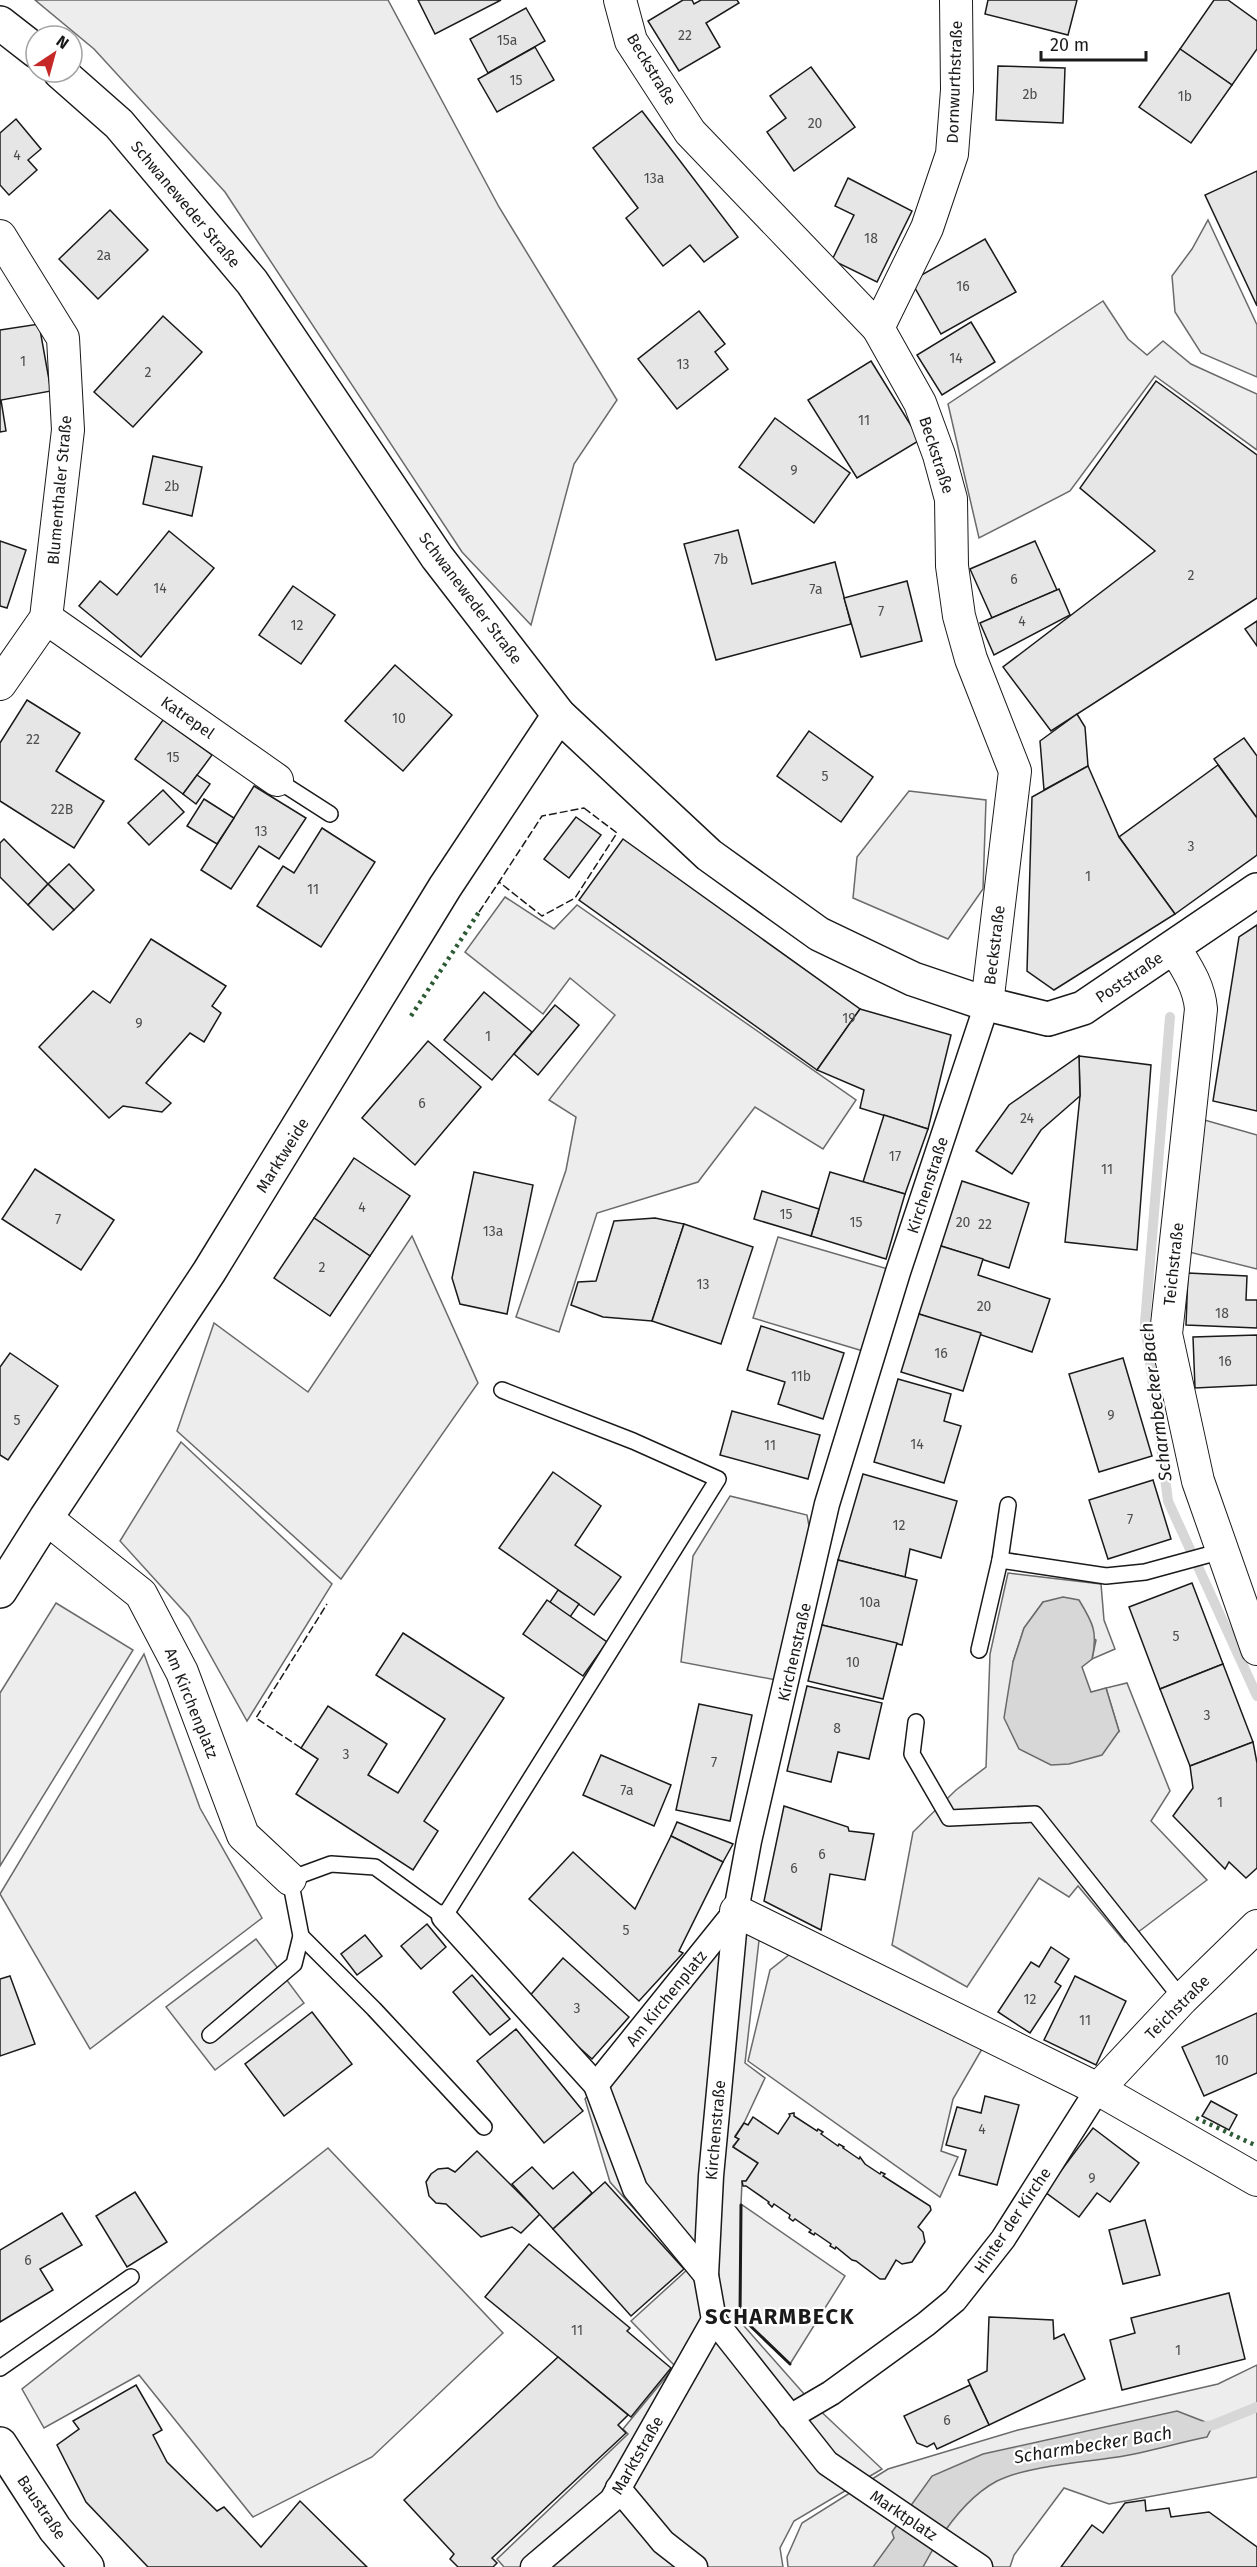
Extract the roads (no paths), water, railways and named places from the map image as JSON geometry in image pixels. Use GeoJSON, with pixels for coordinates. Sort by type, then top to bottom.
{"type":"FeatureCollection","features":[{"type":"Feature","properties":{"kind":"street","name":"Beckstraße"},"geometry":{"type":"LineString","coordinates":[[620,0],[631,41],[690,132],[878,328],[920,404],[939,455],[951,499],[952,566],[959,616],[971,659],[1015,771],[987,1004]]}},
{"type":"Feature","properties":{"kind":"street","name":"Dornwurthstraße"},"geometry":{"type":"LineString","coordinates":[[878,328],[927,228],[952,154],[957,90],[956,0]]}},
{"type":"Feature","properties":{"kind":"street"},"geometry":{"type":"LineString","coordinates":[[0,23],[24,42]]}},
{"type":"Feature","properties":{"kind":"street","name":"Schwaneweder Straße"},"geometry":{"type":"LineString","coordinates":[[74,84],[119,124],[252,282],[437,557],[560,715],[709,855],[819,934],[913,979],[987,1004]]}},
{"type":"Feature","properties":{"kind":"street","name":"Blumenthaler Straße"},"geometry":{"type":"LineString","coordinates":[[0,236],[63,338],[68,429],[46,618]]}},
{"type":"Feature","properties":{"kind":"street"},"geometry":{"type":"LineString","coordinates":[[0,684],[46,618]]}},
{"type":"Feature","properties":{"kind":"street","name":"Katrepel"},"geometry":{"type":"LineString","coordinates":[[46,618],[277,780]]}},
{"type":"Feature","properties":{"kind":"street","name":"Marktweide"},"geometry":{"type":"LineString","coordinates":[[0,1591],[209,1272],[445,887],[560,715]]}},
{"type":"Feature","properties":{"kind":"street","name":"Poststraße"},"geometry":{"type":"LineString","coordinates":[[987,1004],[1048,1019],[1083,1008],[1257,890]]}},
{"type":"Feature","properties":{"kind":"street","name":"Teichstraße"},"geometry":{"type":"LineString","coordinates":[[1174,947],[1192,976],[1200,995],[1201,1009],[1166,1334],[1212,1553],[1257,1649]]}},
{"type":"Feature","properties":{"kind":"street","name":"Kirchenstraße"},"geometry":{"type":"LineString","coordinates":[[714,2320],[706,2274],[711,2176],[736,1911],[749,1840],[827,1504],[901,1261],[987,1004]]}},
{"type":"Feature","properties":{"kind":"street","name":"Am Kirchenplatz"},"geometry":{"type":"LineString","coordinates":[[46,1518],[141,1594],[182,1672],[243,1835],[290,1879]]}},
{"type":"Feature","properties":{"kind":"street"},"geometry":{"type":"LineString","coordinates":[[736,1911],[1098,2089],[1257,2180]]}},
{"type":"Feature","properties":{"kind":"street","name":"Am Kirchenplatz"},"geometry":{"type":"LineString","coordinates":[[596,2085],[736,1911]]}},
{"type":"Feature","properties":{"kind":"street"},"geometry":{"type":"LineString","coordinates":[[444,1917],[596,2085],[635,2189],[706,2274]]}},
{"type":"Feature","properties":{"kind":"street","name":"Teichstraße"},"geometry":{"type":"LineString","coordinates":[[1098,2089],[1182,1999],[1257,1926]]}},
{"type":"Feature","properties":{"kind":"street","name":"Hinter der Kirche"},"geometry":{"type":"LineString","coordinates":[[790,2417],[831,2393],[955,2300],[1003,2239],[1098,2089]]}},
{"type":"Feature","properties":{"kind":"street"},"geometry":{"type":"LineString","coordinates":[[714,2320],[790,2417]]}},
{"type":"Feature","properties":{"kind":"street","name":"Marktstraße"},"geometry":{"type":"LineString","coordinates":[[533,2567],[612,2500],[714,2320]]}},
{"type":"Feature","properties":{"kind":"street","name":"Marktplatz"},"geometry":{"type":"LineString","coordinates":[[790,2417],[827,2463],[971,2561]]}},
{"type":"Feature","properties":{"kind":"street","name":"Baustraße"},"geometry":{"type":"LineString","coordinates":[[0,2444],[55,2529],[87,2567]]}},
{"type":"Feature","properties":{"kind":"street"},"geometry":{"type":"LineString","coordinates":[[618,2488],[663,2542],[695,2567]]}},
{"type":"Feature","properties":{"kind":"lane","name":"Katrepel"},"geometry":{"type":"LineString","coordinates":[[277,780],[330,814]]}},
{"type":"Feature","properties":{"kind":"lane"},"geometry":{"type":"LineString","coordinates":[[210,2035],[294,1964],[301,1935],[290,1879],[331,1864],[375,1868],[444,1917],[718,1479],[633,1441],[502,1390]]}},
{"type":"Feature","properties":{"kind":"lane"},"geometry":{"type":"LineString","coordinates":[[979,1650],[1000,1560],[1008,1505]]}},
{"type":"Feature","properties":{"kind":"lane"},"geometry":{"type":"LineString","coordinates":[[1000,1560],[1106,1576],[1145,1572],[1212,1553]]}},
{"type":"Feature","properties":{"kind":"lane"},"geometry":{"type":"LineString","coordinates":[[916,1722],[912,1754],[949,1818],[1035,1814],[1182,1999]]}},
{"type":"Feature","properties":{"kind":"lane"},"geometry":{"type":"LineString","coordinates":[[301,1935],[484,2127]]}},
{"type":"Feature","properties":{"kind":"lane"},"geometry":{"type":"LineString","coordinates":[[0,2368],[131,2277]]}},
{"type":"Feature","properties":{"kind":"water"},"geometry":{"type":"Polygon","coordinates":[[[1063,1597],[1079,1600],[1091,1622],[1094,1635],[1092,1659],[1082,1667],[1091,1692],[1106,1688],[1119,1731],[1102,1755],[1069,1764],[1051,1765],[1019,1749],[1004,1718],[1013,1662],[1024,1628],[1043,1602],[1063,1597]]]}},
{"type":"Feature","properties":{"kind":"water"},"geometry":{"type":"Polygon","coordinates":[[[1177,2411],[1213,2425],[1207,2437],[1129,2455],[1056,2465],[1009,2476],[985,2488],[974,2497],[945,2531],[923,2567],[873,2567],[894,2538],[892,2532],[932,2476],[983,2454],[1177,2411]]]}},
{"type":"Feature","properties":{"kind":"waterway","name":"Scharmbecker Bach"},"geometry":{"type":"LineString","coordinates":[[1170,1017],[1145,1323],[1168,1501],[1257,1696]]}},
{"type":"Feature","properties":{"kind":"waterway","name":"Scharmbecker Bach"},"geometry":{"type":"LineString","coordinates":[[1201,2427],[1213,2425],[1257,2407]]}},
{"type":"Feature","properties":{"kind":"district","name":"SCHARMBECK"},"geometry":{"type":"Point","coordinates":[780,2316]}}]}
